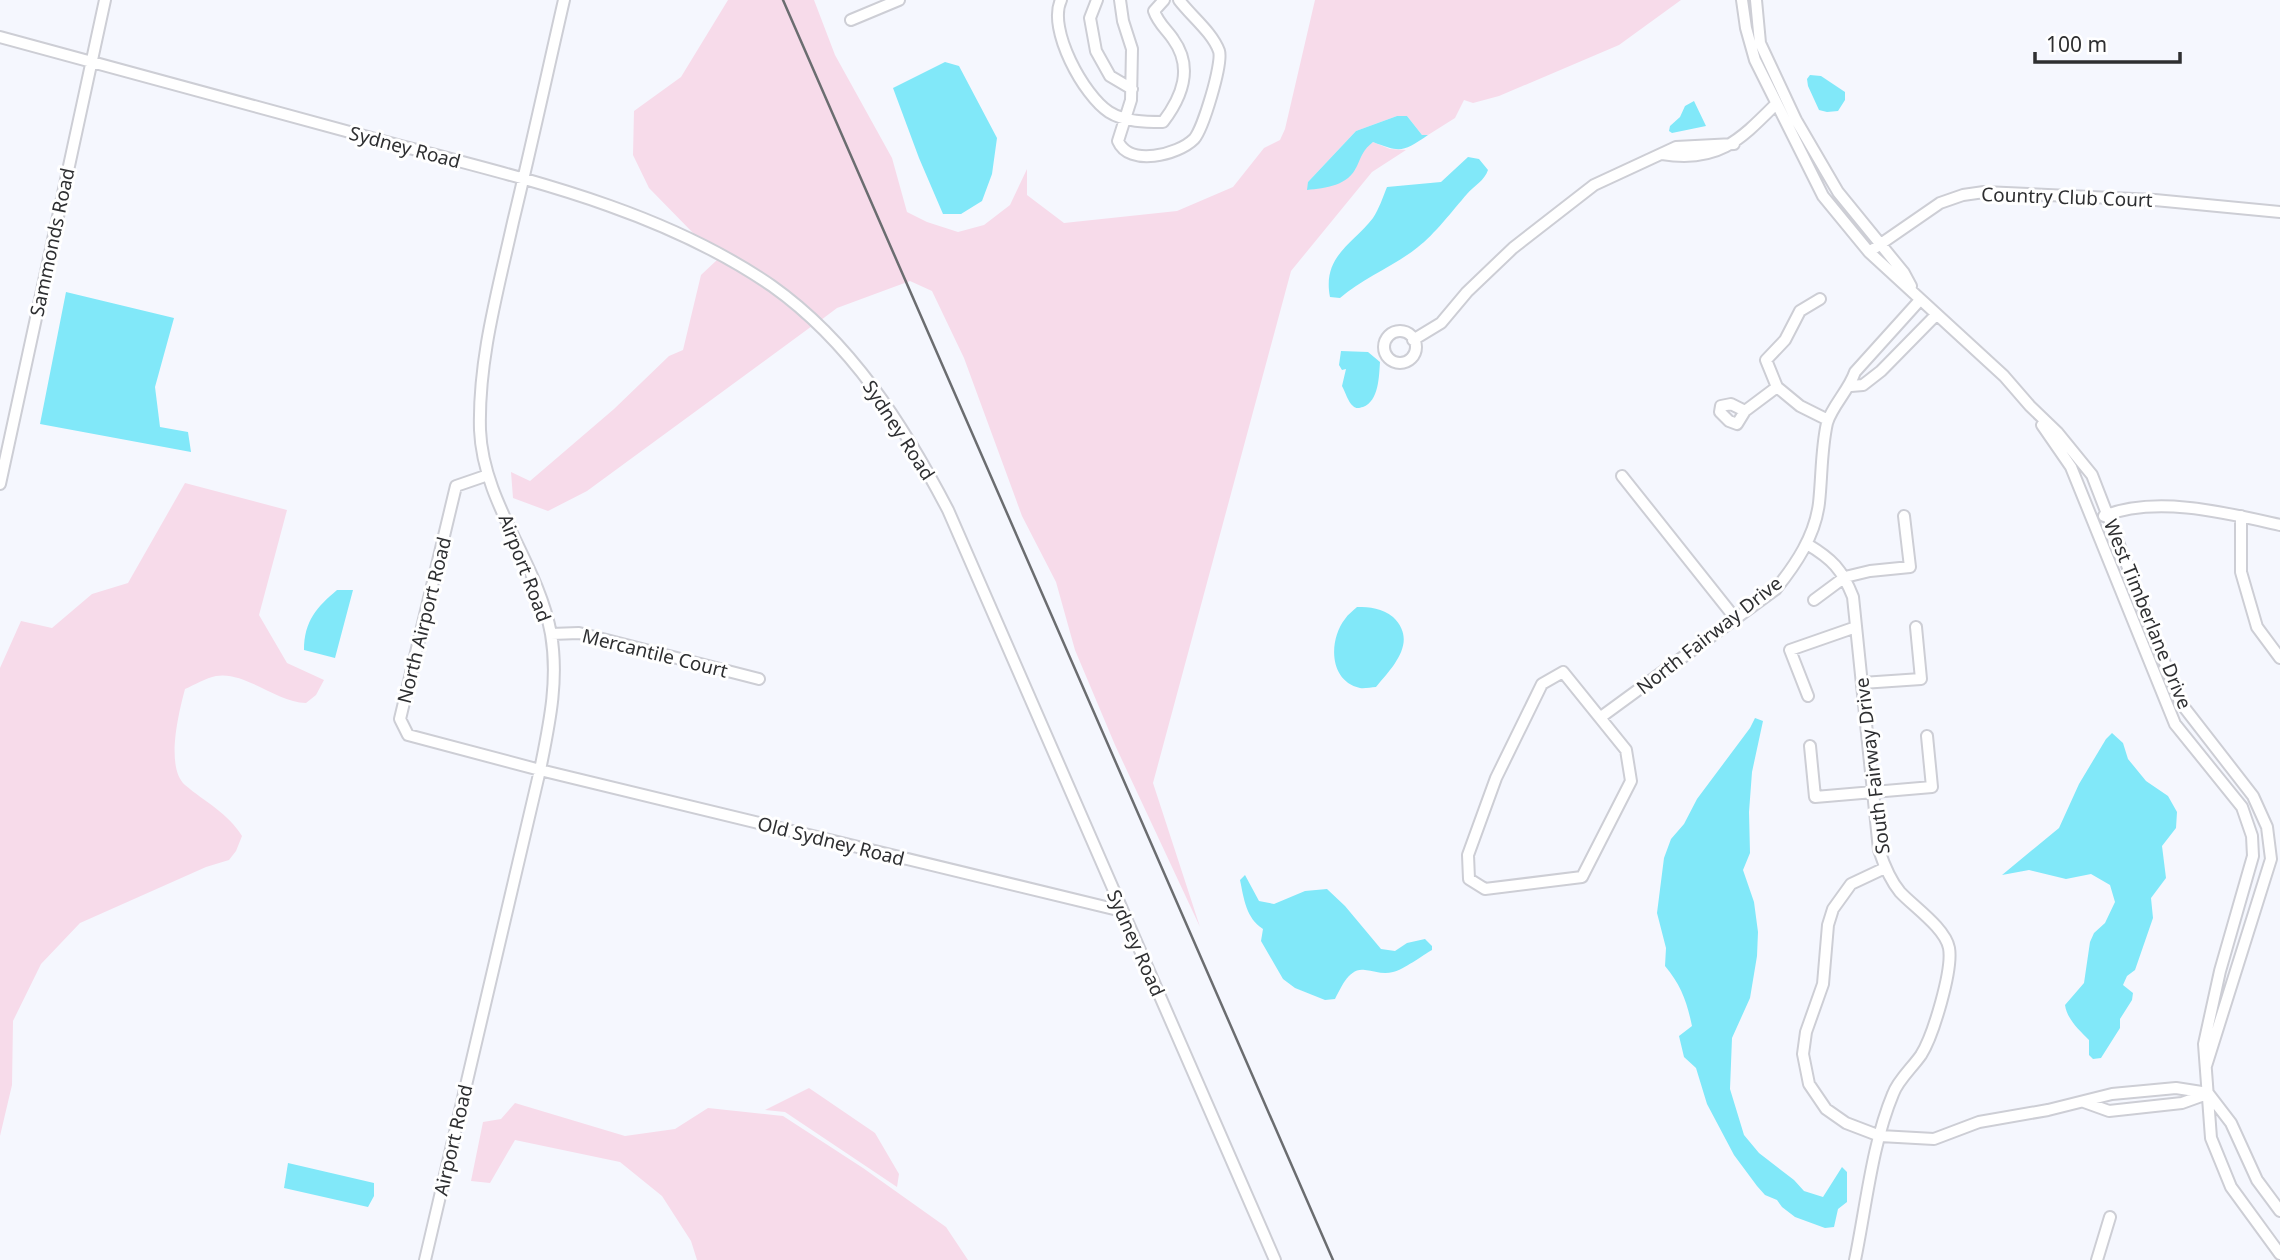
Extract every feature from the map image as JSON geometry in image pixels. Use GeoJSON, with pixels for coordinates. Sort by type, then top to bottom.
{"type":"FeatureCollection","features":[{"type":"Feature","properties":{"kind":"street","name":"Sammonds Road"},"geometry":{"type":"LineString","coordinates":[[0,484],[105,0]]}},
{"type":"Feature","properties":{"kind":"street","name":"Airport Road"},"geometry":{"type":"LineString","coordinates":[[425,1260],[540,770],[554,695],[551,634],[541,601],[488,475],[480,433],[481,383],[492,313],[564,0]]}},
{"type":"Feature","properties":{"kind":"street"},"geometry":{"type":"LineString","coordinates":[[1060,0],[1058,29],[1081,80],[1109,112],[1142,122],[1163,122],[1178,103],[1185,64],[1175,41],[1154,12],[1164,0]]}},
{"type":"Feature","properties":{"kind":"street"},"geometry":{"type":"LineString","coordinates":[[1097,0],[1090,18],[1096,51],[1110,76],[1132,89]]}},
{"type":"Feature","properties":{"kind":"street"},"geometry":{"type":"LineString","coordinates":[[1120,0],[1132,49],[1132,89],[1118,141],[1129,153],[1147,157],[1178,149],[1195,138],[1216,80],[1220,53],[1179,0]]}},
{"type":"Feature","properties":{"kind":"street","name":"West Timberlane Drive"},"geometry":{"type":"LineString","coordinates":[[1742,0],[1751,48],[1823,196],[1870,252],[2004,376],[2057,432],[2092,475],[2180,702],[2253,796],[2267,827],[2271,859],[2207,1066]]}},
{"type":"Feature","properties":{"kind":"street","name":"West Timberlane Drive"},"geometry":{"type":"LineString","coordinates":[[1756,0],[1760,43],[1796,120],[1838,192],[1904,272],[1918,297]]}},
{"type":"Feature","properties":{"kind":"street"},"geometry":{"type":"LineString","coordinates":[[851,20],[892,1]]}},
{"type":"Feature","properties":{"kind":"street","name":"Sydney Road"},"geometry":{"type":"LineString","coordinates":[[0,37],[523,179],[675,231],[724,255],[774,288],[811,318],[854,363],[889,408],[923,461],[948,510],[1275,1260]]}},
{"type":"Feature","properties":{"kind":"street"},"geometry":{"type":"LineString","coordinates":[[1413,340],[1441,323],[1466,292],[1513,248],[1594,185],[1676,147],[1734,144],[1776,104]]}},
{"type":"Feature","properties":{"kind":"street","name":"Country Club Court"},"geometry":{"type":"LineString","coordinates":[[1870,252],[1940,203],[1963,195],[1984,192],[2155,200],[2280,212]]}},
{"type":"Feature","properties":{"kind":"street","name":"North Fairway Drive"},"geometry":{"type":"LineString","coordinates":[[1601,717],[1776,589],[1794,566],[1807,544],[1818,506],[1821,457],[1828,419],[1851,386],[1855,372],[1918,297]]}},
{"type":"Feature","properties":{"kind":"street"},"geometry":{"type":"LineString","coordinates":[[1820,299],[1800,312],[1785,340],[1766,359],[1777,387],[1800,406],[1828,419]]}},
{"type":"Feature","properties":{"kind":"street","name":"North Fairway Drive"},"geometry":{"type":"LineString","coordinates":[[1851,386],[1863,385],[1881,371],[1936,315]]}},
{"type":"Feature","properties":{"kind":"street"},"geometry":{"type":"LineString","coordinates":[[1745,411],[1777,387]]}},
{"type":"Feature","properties":{"kind":"street","name":"West Timberlane Drive"},"geometry":{"type":"LineString","coordinates":[[2029,405],[2071,467],[2175,724],[2242,807],[2252,836],[2253,856],[2220,971],[2203,1044],[2207,1066],[2211,1138],[2231,1187],[2280,1254]]}},
{"type":"Feature","properties":{"kind":"street","name":"North Airport Road"},"geometry":{"type":"LineString","coordinates":[[488,475],[456,486],[400,719],[408,735],[540,770]]}},
{"type":"Feature","properties":{"kind":"street"},"geometry":{"type":"LineString","coordinates":[[1622,476],[1735,618]]}},
{"type":"Feature","properties":{"kind":"street"},"geometry":{"type":"LineString","coordinates":[[2094,521],[2108,515],[2157,505],[2241,516],[2280,525]]}},
{"type":"Feature","properties":{"kind":"street"},"geometry":{"type":"LineString","coordinates":[[1814,600],[1845,577],[1870,570],[1910,567],[1905,516]]}},
{"type":"Feature","properties":{"kind":"street"},"geometry":{"type":"LineString","coordinates":[[2241,516],[2241,572],[2257,627],[2280,659]]}},
{"type":"Feature","properties":{"kind":"street","name":"South Fairway Drive"},"geometry":{"type":"LineString","coordinates":[[1807,544],[1828,556],[1845,577],[1853,597],[1879,849],[1885,868],[1899,891],[1937,928],[1949,946],[1948,966],[1932,1034],[1922,1054],[1894,1091],[1880,1136],[1855,1260]]}},
{"type":"Feature","properties":{"kind":"street"},"geometry":{"type":"LineString","coordinates":[[1808,696],[1790,650],[1856,627]]}},
{"type":"Feature","properties":{"kind":"street"},"geometry":{"type":"LineString","coordinates":[[1862,683],[1921,679],[1916,627]]}},
{"type":"Feature","properties":{"kind":"street","name":"Mercantile Court"},"geometry":{"type":"LineString","coordinates":[[551,634],[579,633],[759,679]]}},
{"type":"Feature","properties":{"kind":"street"},"geometry":{"type":"LineString","coordinates":[[1563,672],[1601,717],[1626,750],[1631,781],[1582,877],[1485,889],[1469,879],[1468,855],[1496,778],[1542,684],[1563,672]]}},
{"type":"Feature","properties":{"kind":"street"},"geometry":{"type":"LineString","coordinates":[[1810,746],[1815,797],[1932,787],[1927,736]]}},
{"type":"Feature","properties":{"kind":"street","name":"Old Sydney Road"},"geometry":{"type":"LineString","coordinates":[[540,770],[1122,911]]}},
{"type":"Feature","properties":{"kind":"street"},"geometry":{"type":"LineString","coordinates":[[1885,868],[1851,884],[1833,909],[1828,925],[1824,984],[1806,1032],[1803,1054],[1809,1084],[1826,1109],[1846,1123],[1880,1136],[1934,1139],[1979,1122],[2112,1094],[2176,1088],[2208,1093],[2231,1123],[2257,1180],[2280,1211]]}},
{"type":"Feature","properties":{"kind":"street"},"geometry":{"type":"LineString","coordinates":[[2084,1102],[2109,1111],[2182,1103],[2208,1093]]}},
{"type":"Feature","properties":{"kind":"street"},"geometry":{"type":"LineString","coordinates":[[2097,1260],[2110,1216]]}},
{"type":"Feature","properties":{"kind":"shaded area"},"geometry":{"type":"Polygon","coordinates":[[[728,0],[814,0],[835,55],[892,158],[907,212],[958,232],[984,225],[1010,205],[1027,169],[1027,195],[1064,223],[1177,211],[1233,187],[1264,148],[1280,140],[1285,129],[1315,0],[1681,0],[1619,45],[1499,96],[1473,103],[1464,100],[1455,118],[1428,135],[1422,135],[1407,116],[1397,116],[1356,131],[1308,182],[1355,170],[1362,150],[1373,142],[1390,149],[1406,150],[1372,172],[1291,271],[1153,783],[1200,927],[1115,745],[1075,650],[1056,582],[1022,516],[964,358],[932,291],[910,281],[837,308],[821,320],[777,284],[727,251],[695,235],[649,188],[633,155],[634,111],[681,77],[728,0]]]}},
{"type":"Feature","properties":{"kind":"shaded area"},"geometry":{"type":"Polygon","coordinates":[[[718,259],[770,292],[812,326],[587,491],[548,511],[513,498],[511,472],[530,481],[614,409],[669,356],[683,350],[701,275],[718,259]]]}},
{"type":"Feature","properties":{"kind":"shaded area"},"geometry":{"type":"Polygon","coordinates":[[[185,483],[287,510],[259,615],[287,663],[324,680],[316,695],[306,703],[283,698],[249,682],[227,676],[212,677],[185,689],[175,739],[179,777],[236,828],[242,836],[236,851],[229,860],[206,867],[80,923],[41,964],[13,1021],[12,1085],[0,1136],[0,668],[21,621],[52,628],[92,594],[128,583],[185,483]]]}},
{"type":"Feature","properties":{"kind":"shaded area"},"geometry":{"type":"Polygon","coordinates":[[[809,1088],[875,1133],[899,1174],[897,1187],[785,1112],[765,1110],[809,1088]]]}},
{"type":"Feature","properties":{"kind":"shaded area"},"geometry":{"type":"Polygon","coordinates":[[[515,1103],[625,1136],[675,1129],[708,1108],[783,1116],[946,1227],[968,1260],[697,1260],[691,1241],[662,1196],[620,1162],[515,1140],[490,1183],[471,1181],[483,1122],[501,1119],[515,1103]]]}},
{"type":"Feature","properties":{"kind":"water"},"geometry":{"type":"Polygon","coordinates":[[[945,62],[959,66],[997,138],[992,174],[982,201],[961,214],[943,214],[893,88],[945,62]]]}},
{"type":"Feature","properties":{"kind":"water"},"geometry":{"type":"Polygon","coordinates":[[[1810,75],[1821,76],[1845,92],[1845,100],[1838,111],[1819,110],[1808,86],[1807,79],[1810,75]]]}},
{"type":"Feature","properties":{"kind":"water"},"geometry":{"type":"Polygon","coordinates":[[[1694,101],[1706,126],[1672,133],[1669,131],[1685,106],[1694,101]]]}},
{"type":"Feature","properties":{"kind":"water"},"geometry":{"type":"Polygon","coordinates":[[[1397,116],[1407,116],[1422,135],[1428,135],[1402,149],[1373,142],[1348,178],[1329,187],[1307,190],[1308,182],[1356,131],[1397,116]]]}},
{"type":"Feature","properties":{"kind":"water"},"geometry":{"type":"Polygon","coordinates":[[[1468,157],[1479,159],[1488,170],[1487,174],[1430,236],[1408,254],[1340,298],[1330,297],[1329,283],[1335,261],[1373,218],[1387,187],[1441,182],[1468,157]]]}},
{"type":"Feature","properties":{"kind":"water"},"geometry":{"type":"Polygon","coordinates":[[[66,292],[174,318],[155,387],[160,427],[188,432],[191,452],[40,424],[66,292]]]}},
{"type":"Feature","properties":{"kind":"water"},"geometry":{"type":"Polygon","coordinates":[[[1341,351],[1368,352],[1380,362],[1375,394],[1363,407],[1353,406],[1342,386],[1346,369],[1342,370],[1339,365],[1341,351]]]}},
{"type":"Feature","properties":{"kind":"water"},"geometry":{"type":"Polygon","coordinates":[[[337,590],[353,590],[335,658],[304,650],[309,623],[323,602],[337,590]]]}},
{"type":"Feature","properties":{"kind":"water"},"geometry":{"type":"Polygon","coordinates":[[[1357,607],[1367,607],[1389,614],[1400,626],[1403,635],[1401,653],[1376,687],[1362,688],[1350,684],[1342,677],[1334,658],[1340,627],[1357,607]]]}},
{"type":"Feature","properties":{"kind":"water"},"geometry":{"type":"Polygon","coordinates":[[[1755,718],[1763,721],[1752,772],[1750,853],[1743,870],[1754,902],[1758,932],[1757,956],[1750,998],[1732,1038],[1730,1089],[1744,1135],[1759,1153],[1804,1191],[1823,1197],[1842,1167],[1847,1172],[1847,1202],[1838,1209],[1834,1227],[1825,1228],[1795,1217],[1777,1200],[1765,1195],[1734,1155],[1707,1104],[1696,1068],[1684,1057],[1679,1036],[1692,1026],[1683,994],[1665,966],[1666,948],[1657,913],[1664,858],[1671,839],[1684,824],[1697,799],[1755,718]]]}},
{"type":"Feature","properties":{"kind":"water"},"geometry":{"type":"Polygon","coordinates":[[[2112,733],[2123,743],[2128,759],[2146,781],[2168,796],[2177,812],[2176,828],[2162,846],[2166,878],[2151,898],[2153,918],[2135,970],[2127,976],[2123,985],[2133,993],[2132,1000],[2120,1019],[2120,1028],[2101,1058],[2093,1059],[2089,1055],[2089,1040],[2071,1020],[2065,1005],[2084,983],[2090,942],[2094,933],[2105,923],[2115,902],[2110,885],[2091,874],[2066,879],[2029,870],[2002,875],[2059,828],[2079,784],[2112,733]]]}},
{"type":"Feature","properties":{"kind":"water"},"geometry":{"type":"Polygon","coordinates":[[[1245,875],[1259,901],[1274,904],[1305,891],[1327,889],[1381,949],[1395,951],[1407,943],[1425,939],[1432,946],[1432,950],[1397,971],[1354,972],[1346,979],[1335,999],[1325,1000],[1295,988],[1283,979],[1261,941],[1263,929],[1249,914],[1240,880],[1245,875]]]}},
{"type":"Feature","properties":{"kind":"water"},"geometry":{"type":"Polygon","coordinates":[[[288,1163],[374,1183],[374,1196],[368,1207],[284,1188],[288,1163]]]}},
{"type":"Feature","properties":{"kind":"railway"},"geometry":{"type":"LineString","coordinates":[[783,0],[1333,1260]]}}]}
